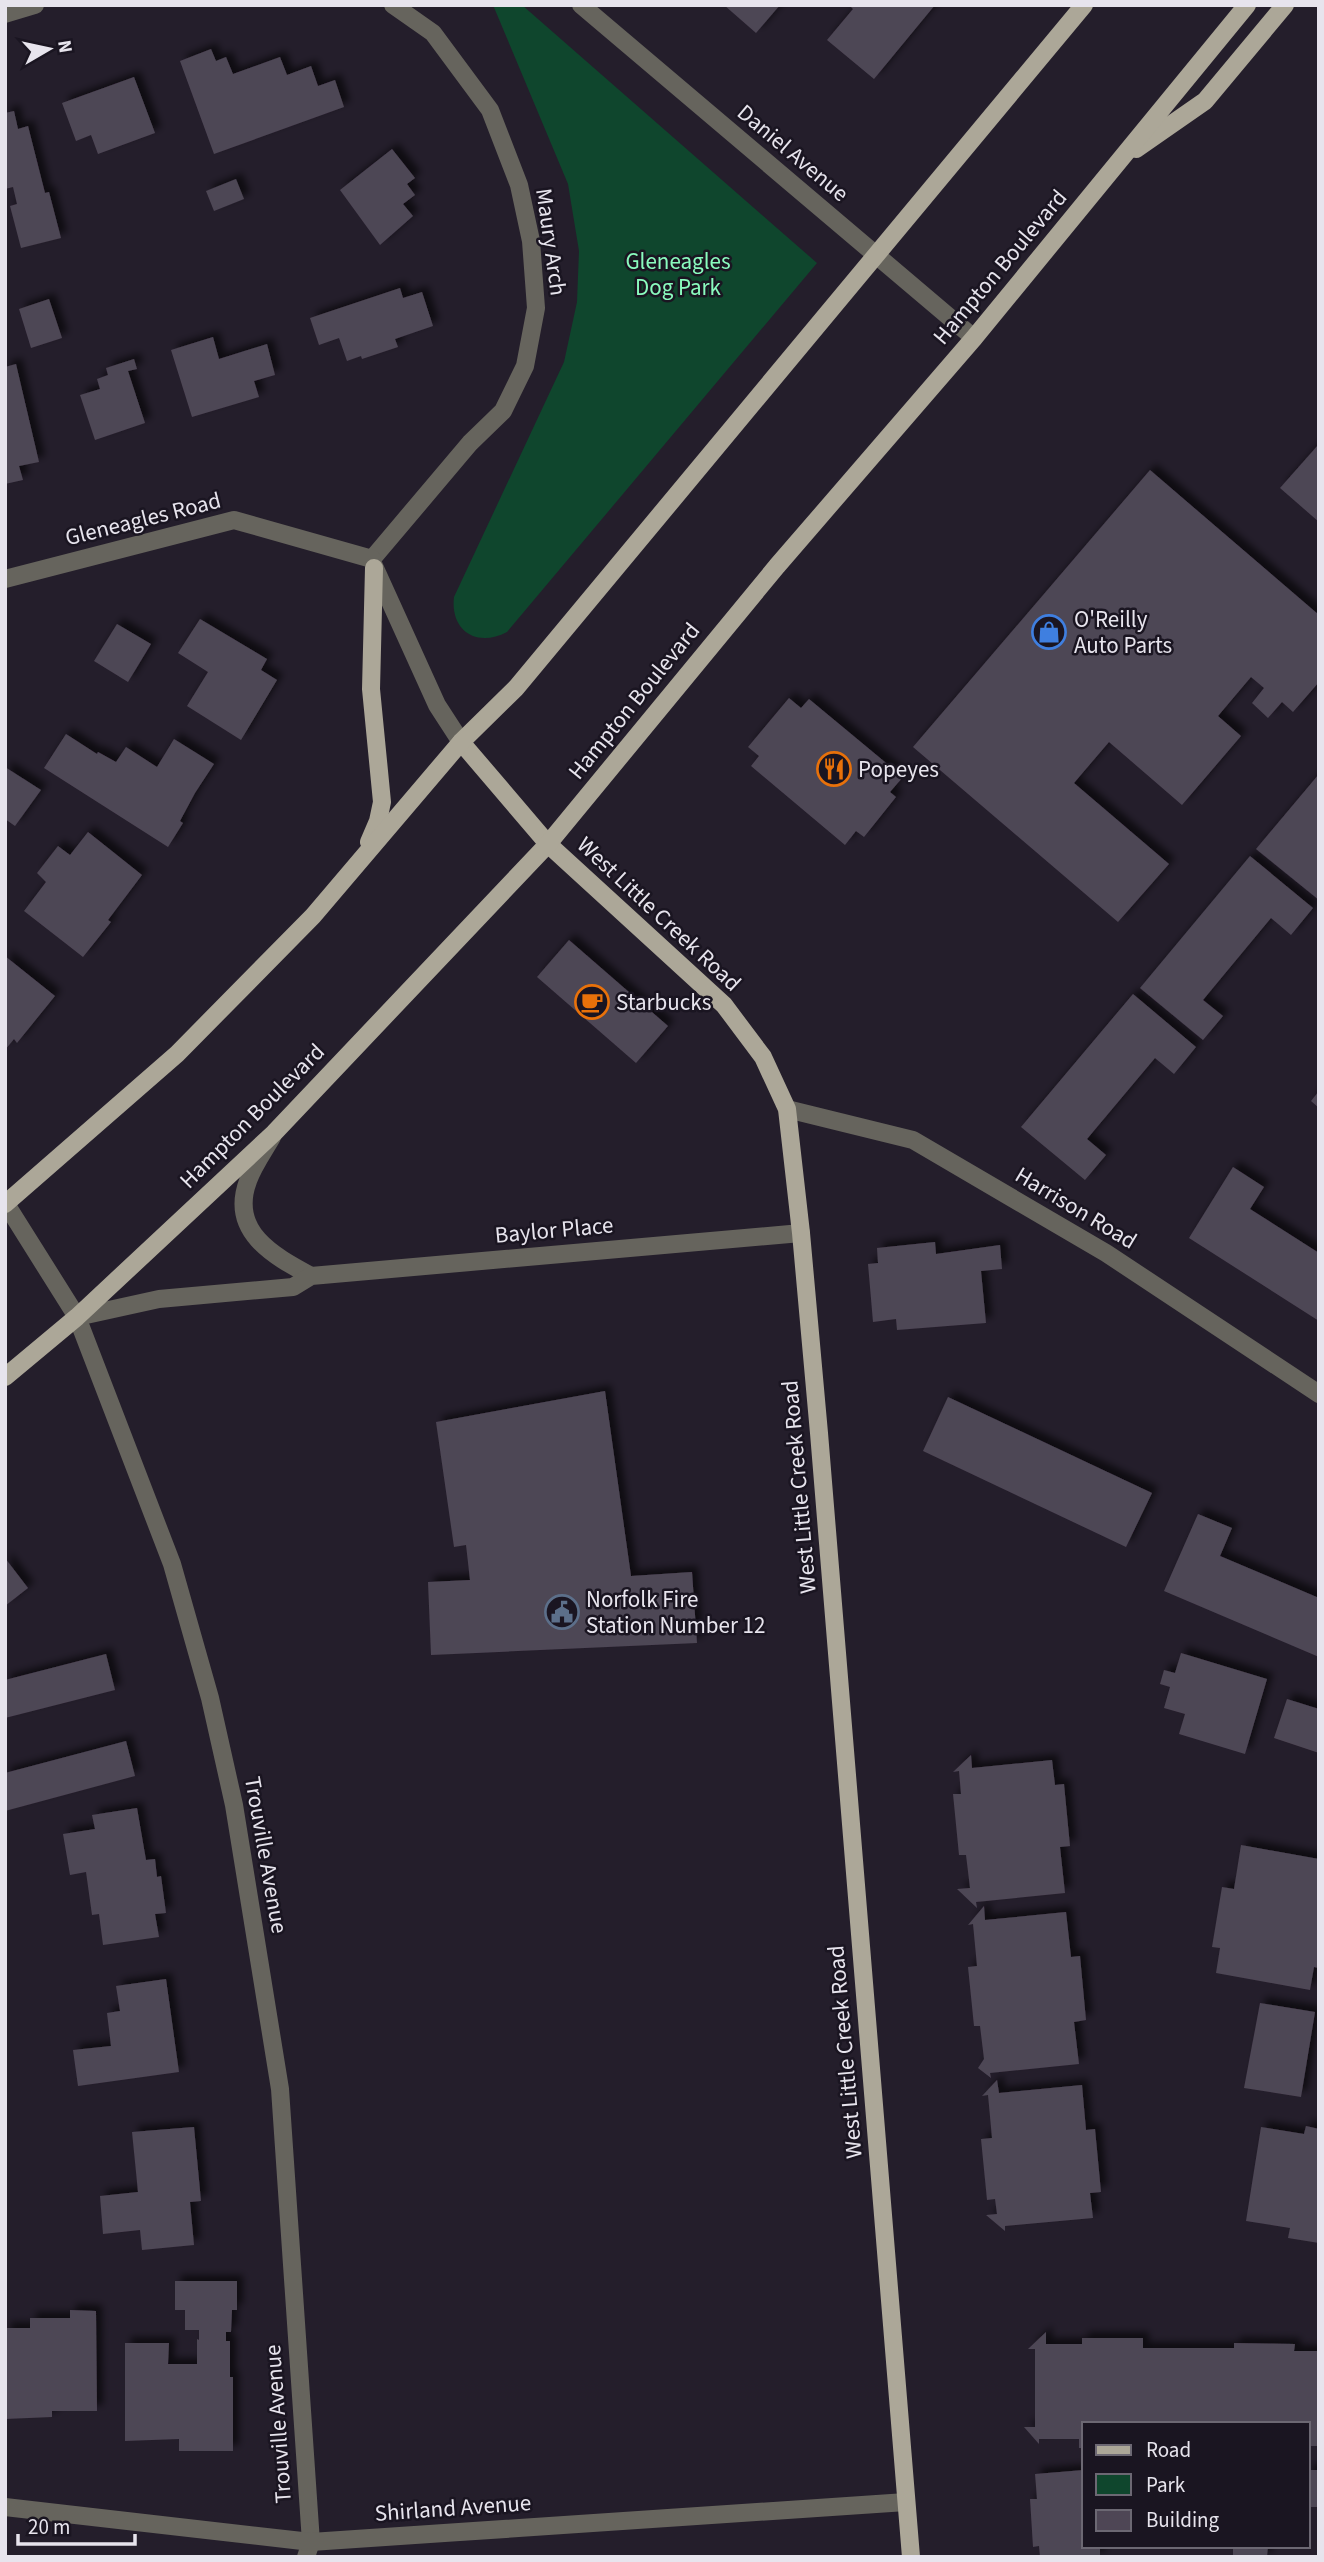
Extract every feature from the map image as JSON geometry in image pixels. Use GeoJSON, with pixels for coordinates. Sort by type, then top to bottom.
{"type":"FeatureCollection","features":[{"type":"Feature","properties":{"kind":"main road"},"geometry":{"type":"LineString","coordinates":[[6,1204],[177,1054],[313,916],[461,742],[516,688],[1084,5]]}},
{"type":"Feature","properties":{"kind":"main road","name":"Hampton Boulevard"},"geometry":{"type":"LineString","coordinates":[[5,1377],[77,1317],[274,1133],[548,844],[777,566],[974,338],[1247,5]]}},
{"type":"Feature","properties":{"kind":"main road"},"geometry":{"type":"LineString","coordinates":[[1119,161],[1205,101],[1285,5]]}},
{"type":"Feature","properties":{"kind":"main road"},"geometry":{"type":"LineString","coordinates":[[361,859],[378,821],[382,802],[371,688],[373,564]]}},
{"type":"Feature","properties":{"kind":"main road","name":"West Little Creek Road"},"geometry":{"type":"LineString","coordinates":[[461,742],[548,844],[724,1005],[763,1057],[787,1110],[801,1233],[911,2557]]}},
{"type":"Feature","properties":{"kind":"street"},"geometry":{"type":"LineString","coordinates":[[5,14],[35,5]]}},
{"type":"Feature","properties":{"kind":"street","name":"Maury Arch"},"geometry":{"type":"LineString","coordinates":[[373,564],[470,443],[503,411],[525,366],[536,308],[531,241],[519,185],[490,110],[433,33],[393,5]]}},
{"type":"Feature","properties":{"kind":"street","name":"Daniel Avenue"},"geometry":{"type":"LineString","coordinates":[[581,5],[974,338]]}},
{"type":"Feature","properties":{"kind":"street","name":"Gleneagles Road"},"geometry":{"type":"LineString","coordinates":[[5,579],[233,520],[373,564]]}},
{"type":"Feature","properties":{"kind":"street","name":"West Little Creek Road"},"geometry":{"type":"LineString","coordinates":[[373,564],[437,705],[461,742]]}},
{"type":"Feature","properties":{"kind":"street","name":"Harrison Road"},"geometry":{"type":"LineString","coordinates":[[787,1110],[913,1140],[1105,1253],[1319,1394]]}},
{"type":"Feature","properties":{"kind":"street"},"geometry":{"type":"LineString","coordinates":[[274,1133],[247,1181],[243,1200],[246,1223],[257,1240],[275,1257],[311,1276]]}},
{"type":"Feature","properties":{"kind":"street","name":"Trouville Avenue"},"geometry":{"type":"LineString","coordinates":[[6,1204],[77,1317],[172,1564],[206,1681],[234,1805],[280,2089],[308,2550]]}},
{"type":"Feature","properties":{"kind":"street","name":"Baylor Place"},"geometry":{"type":"LineString","coordinates":[[77,1317],[159,1299],[293,1287],[311,1276],[801,1233]]}},
{"type":"Feature","properties":{"kind":"street","name":"Shirland Avenue"},"geometry":{"type":"LineString","coordinates":[[5,2507],[308,2550],[906,2502]]}},
{"type":"Feature","properties":{"kind":"green space","name":"Gleneagles Dog Park"},"geometry":{"type":"Polygon","coordinates":[[[493,5],[522,5],[817,263],[507,632],[486,638],[476,637],[461,627],[456,619],[454,597],[564,362],[577,302],[579,251],[568,184],[493,5]]]}},
{"type":"Feature","properties":{"kind":"building"},"geometry":{"type":"Polygon","coordinates":[[[724,5],[780,5],[756,33],[724,5]]]}},
{"type":"Feature","properties":{"kind":"building"},"geometry":{"type":"Polygon","coordinates":[[[849,5],[935,5],[874,79],[827,40],[853,9],[849,5]]]}},
{"type":"Feature","properties":{"kind":"building"},"geometry":{"type":"Polygon","coordinates":[[[211,49],[216,61],[226,57],[233,74],[280,57],[287,75],[311,66],[318,86],[335,80],[344,107],[214,154],[180,61],[211,49]]]}},
{"type":"Feature","properties":{"kind":"building"},"geometry":{"type":"Polygon","coordinates":[[[134,77],[155,133],[98,154],[91,135],[76,141],[62,103],[134,77]]]}},
{"type":"Feature","properties":{"kind":"building"},"geometry":{"type":"Polygon","coordinates":[[[14,111],[18,129],[28,126],[45,193],[49,192],[61,238],[21,248],[10,206],[17,204],[13,187],[5,189],[5,113],[14,111]]]}},
{"type":"Feature","properties":{"kind":"building"},"geometry":{"type":"Polygon","coordinates":[[[392,149],[415,178],[407,184],[415,195],[403,204],[413,216],[380,245],[340,190],[392,149]]]}},
{"type":"Feature","properties":{"kind":"building"},"geometry":{"type":"Polygon","coordinates":[[[236,179],[244,199],[214,211],[206,191],[236,179]]]}},
{"type":"Feature","properties":{"kind":"building"},"geometry":{"type":"Polygon","coordinates":[[[400,288],[403,298],[422,292],[433,326],[395,339],[398,347],[362,359],[361,356],[347,361],[339,338],[319,345],[310,318],[400,288]]]}},
{"type":"Feature","properties":{"kind":"building"},"geometry":{"type":"Polygon","coordinates":[[[49,299],[62,338],[31,348],[19,309],[49,299]]]}},
{"type":"Feature","properties":{"kind":"building"},"geometry":{"type":"Polygon","coordinates":[[[213,337],[219,359],[267,344],[275,375],[254,381],[259,397],[192,417],[171,350],[213,337]]]}},
{"type":"Feature","properties":{"kind":"building"},"geometry":{"type":"Polygon","coordinates":[[[134,359],[137,369],[128,371],[145,423],[95,440],[80,395],[100,389],[97,379],[108,375],[106,368],[134,359]]]}},
{"type":"Feature","properties":{"kind":"building"},"geometry":{"type":"Polygon","coordinates":[[[16,364],[39,462],[19,466],[23,480],[5,484],[5,367],[16,364]]]}},
{"type":"Feature","properties":{"kind":"building"},"geometry":{"type":"Polygon","coordinates":[[[1319,444],[1319,522],[1280,488],[1319,444]]]}},
{"type":"Feature","properties":{"kind":"building"},"geometry":{"type":"Polygon","coordinates":[[[1150,470],[1319,615],[1319,682],[1293,712],[1282,702],[1268,718],[1252,703],[1264,688],[1251,677],[1218,716],[1241,736],[1182,805],[1109,742],[1074,783],[1169,864],[1118,922],[913,747],[1150,470]]]}},
{"type":"Feature","properties":{"kind":"building"},"geometry":{"type":"Polygon","coordinates":[[[200,619],[267,659],[261,670],[277,680],[241,740],[187,706],[208,672],[178,653],[200,619]]]}},
{"type":"Feature","properties":{"kind":"building"},"geometry":{"type":"Polygon","coordinates":[[[117,624],[151,644],[128,682],[94,661],[117,624]]]}},
{"type":"Feature","properties":{"kind":"building"},"geometry":{"type":"Polygon","coordinates":[[[789,698],[801,708],[809,699],[903,777],[890,792],[896,797],[864,837],[856,831],[845,845],[751,766],[759,756],[748,747],[789,698]]]}},
{"type":"Feature","properties":{"kind":"building"},"geometry":{"type":"Polygon","coordinates":[[[66,734],[97,754],[98,752],[116,762],[126,747],[157,767],[174,739],[214,764],[195,793],[180,821],[183,823],[168,847],[44,768],[66,734]]]}},
{"type":"Feature","properties":{"kind":"building"},"geometry":{"type":"Polygon","coordinates":[[[5,767],[41,790],[15,826],[5,819],[5,767]]]}},
{"type":"Feature","properties":{"kind":"building"},"geometry":{"type":"Polygon","coordinates":[[[1319,774],[1319,900],[1256,849],[1319,774]]]}},
{"type":"Feature","properties":{"kind":"building"},"geometry":{"type":"Polygon","coordinates":[[[88,832],[142,875],[108,920],[111,922],[83,957],[24,911],[46,882],[37,873],[58,846],[70,855],[88,832]]]}},
{"type":"Feature","properties":{"kind":"building"},"geometry":{"type":"Polygon","coordinates":[[[1250,856],[1313,908],[1291,935],[1271,918],[1203,1000],[1223,1016],[1203,1040],[1140,988],[1250,856]]]}},
{"type":"Feature","properties":{"kind":"building"},"geometry":{"type":"Polygon","coordinates":[[[569,940],[668,1026],[636,1063],[537,977],[569,940]]]}},
{"type":"Feature","properties":{"kind":"building"},"geometry":{"type":"Polygon","coordinates":[[[5,956],[55,996],[17,1043],[14,1039],[5,1050],[5,956]]]}},
{"type":"Feature","properties":{"kind":"building"},"geometry":{"type":"Polygon","coordinates":[[[1133,994],[1196,1047],[1174,1074],[1155,1058],[1087,1139],[1106,1155],[1085,1180],[1021,1127],[1133,994]]]}},
{"type":"Feature","properties":{"kind":"building"},"geometry":{"type":"Polygon","coordinates":[[[1319,1091],[1319,1108],[1311,1101],[1319,1091]]]}},
{"type":"Feature","properties":{"kind":"building"},"geometry":{"type":"Polygon","coordinates":[[[1233,1167],[1264,1187],[1250,1209],[1319,1253],[1319,1321],[1189,1238],[1233,1167]]]}},
{"type":"Feature","properties":{"kind":"building"},"geometry":{"type":"Polygon","coordinates":[[[935,1242],[936,1254],[1000,1245],[1002,1269],[981,1271],[986,1323],[897,1330],[896,1319],[873,1322],[868,1264],[878,1263],[877,1248],[935,1242]]]}},
{"type":"Feature","properties":{"kind":"building"},"geometry":{"type":"Polygon","coordinates":[[[605,1391],[631,1576],[692,1572],[697,1643],[431,1655],[428,1582],[470,1580],[466,1545],[454,1547],[436,1422],[605,1391]]]}},
{"type":"Feature","properties":{"kind":"building"},"geometry":{"type":"Polygon","coordinates":[[[948,1397],[1152,1493],[1126,1547],[923,1451],[948,1397]]]}},
{"type":"Feature","properties":{"kind":"building"},"geometry":{"type":"Polygon","coordinates":[[[1198,1514],[1232,1528],[1220,1556],[1319,1598],[1319,1657],[1164,1591],[1198,1514]]]}},
{"type":"Feature","properties":{"kind":"building"},"geometry":{"type":"Polygon","coordinates":[[[5,1558],[28,1588],[5,1606],[5,1558]]]}},
{"type":"Feature","properties":{"kind":"building"},"geometry":{"type":"Polygon","coordinates":[[[1181,1653],[1267,1679],[1245,1754],[1179,1734],[1185,1714],[1164,1708],[1170,1687],[1160,1684],[1164,1670],[1175,1673],[1181,1653]]]}},
{"type":"Feature","properties":{"kind":"building"},"geometry":{"type":"Polygon","coordinates":[[[106,1654],[115,1690],[5,1718],[5,1680],[106,1654]]]}},
{"type":"Feature","properties":{"kind":"building"},"geometry":{"type":"Polygon","coordinates":[[[1287,1699],[1319,1709],[1319,1753],[1274,1738],[1287,1699]]]}},
{"type":"Feature","properties":{"kind":"building"},"geometry":{"type":"Polygon","coordinates":[[[126,1741],[135,1776],[5,1811],[5,1773],[126,1741]]]}},
{"type":"Feature","properties":{"kind":"building"},"geometry":{"type":"Polygon","coordinates":[[[971,1755],[972,1768],[1052,1760],[1055,1785],[1064,1784],[1070,1846],[1060,1847],[1065,1893],[976,1902],[977,1908],[957,1889],[970,1888],[966,1855],[959,1855],[953,1794],[961,1794],[959,1771],[953,1772],[971,1755]]]}},
{"type":"Feature","properties":{"kind":"building"},"geometry":{"type":"Polygon","coordinates":[[[137,1808],[146,1860],[155,1859],[157,1877],[161,1876],[166,1913],[155,1914],[159,1937],[103,1945],[99,1914],[92,1915],[86,1872],[70,1875],[63,1834],[95,1829],[92,1815],[137,1808]]]}},
{"type":"Feature","properties":{"kind":"building"},"geometry":{"type":"Polygon","coordinates":[[[1241,1845],[1319,1859],[1319,1968],[1314,1967],[1310,1990],[1216,1973],[1220,1948],[1212,1947],[1222,1887],[1234,1889],[1241,1845]]]}},
{"type":"Feature","properties":{"kind":"building"},"geometry":{"type":"Polygon","coordinates":[[[984,1906],[985,1920],[1066,1912],[1071,1957],[1080,1956],[1086,2020],[1074,2022],[1079,2064],[990,2073],[991,2078],[978,2068],[984,2059],[980,2026],[974,2026],[968,1967],[977,1966],[973,1924],[968,1925],[984,1906]]]}},
{"type":"Feature","properties":{"kind":"building"},"geometry":{"type":"Polygon","coordinates":[[[166,1979],[179,2072],[78,2086],[73,2050],[111,2046],[107,2013],[120,2011],[116,1986],[166,1979]]]}},
{"type":"Feature","properties":{"kind":"building"},"geometry":{"type":"Polygon","coordinates":[[[1260,2003],[1315,2012],[1301,2097],[1244,2088],[1260,2003]]]}},
{"type":"Feature","properties":{"kind":"building"},"geometry":{"type":"Polygon","coordinates":[[[997,2080],[999,2093],[1082,2085],[1086,2130],[1095,2129],[1101,2192],[1090,2193],[1093,2218],[1005,2226],[1005,2231],[986,2215],[997,2214],[995,2199],[987,2200],[981,2139],[992,2138],[988,2095],[982,2096],[997,2080]]]}},
{"type":"Feature","properties":{"kind":"building"},"geometry":{"type":"Polygon","coordinates":[[[1306,2126],[1319,2129],[1319,2243],[1288,2238],[1290,2228],[1246,2221],[1261,2127],[1304,2134],[1306,2126]]]}},
{"type":"Feature","properties":{"kind":"building"},"geometry":{"type":"Polygon","coordinates":[[[194,2127],[201,2201],[190,2202],[194,2245],[142,2250],[140,2230],[103,2234],[100,2196],[138,2192],[132,2132],[194,2127]]]}},
{"type":"Feature","properties":{"kind":"building"},"geometry":{"type":"Polygon","coordinates":[[[175,2281],[237,2281],[237,2310],[232,2310],[231,2332],[226,2332],[226,2341],[230,2341],[230,2377],[233,2377],[233,2451],[179,2451],[179,2439],[125,2441],[125,2343],[169,2343],[168,2364],[197,2364],[199,2330],[185,2330],[185,2310],[175,2310],[175,2281]]]}},
{"type":"Feature","properties":{"kind":"building"},"geometry":{"type":"Polygon","coordinates":[[[70,2310],[96,2311],[97,2411],[52,2411],[52,2417],[5,2419],[5,2328],[30,2328],[30,2318],[70,2318],[70,2310]]]}},
{"type":"Feature","properties":{"kind":"building"},"geometry":{"type":"Polygon","coordinates":[[[1046,2332],[1046,2344],[1082,2344],[1082,2338],[1143,2338],[1143,2348],[1234,2348],[1234,2343],[1295,2344],[1294,2351],[1319,2351],[1319,2446],[1310,2446],[1310,2422],[1082,2422],[1082,2448],[1079,2448],[1079,2439],[1039,2439],[1039,2444],[1024,2427],[1035,2427],[1035,2349],[1028,2349],[1046,2332]]]}},
{"type":"Feature","properties":{"kind":"building"},"geometry":{"type":"Polygon","coordinates":[[[1082,2470],[1082,2548],[1100,2548],[1100,2557],[1040,2557],[1039,2546],[1033,2547],[1030,2499],[1037,2499],[1035,2474],[1082,2470]]]}},
{"type":"Feature","properties":{"kind":"building"},"geometry":{"type":"Polygon","coordinates":[[[1310,2470],[1319,2470],[1319,2507],[1310,2507],[1310,2470]]]}},
{"type":"Feature","properties":{"kind":"building"},"geometry":{"type":"Polygon","coordinates":[[[1233,2548],[1268,2548],[1267,2557],[1233,2557],[1233,2548]]]}},
{"type":"Feature","properties":{"kind":"place","name":"O'Reilly Auto Parts"},"geometry":{"type":"Point","coordinates":[1049,632]}},
{"type":"Feature","properties":{"kind":"place","name":"Popeyes"},"geometry":{"type":"Point","coordinates":[834,769]}},
{"type":"Feature","properties":{"kind":"place","name":"Starbucks"},"geometry":{"type":"Point","coordinates":[592,1002]}},
{"type":"Feature","properties":{"kind":"place","name":"Norfolk Fire Station Number 12"},"geometry":{"type":"Point","coordinates":[562,1612]}}]}
